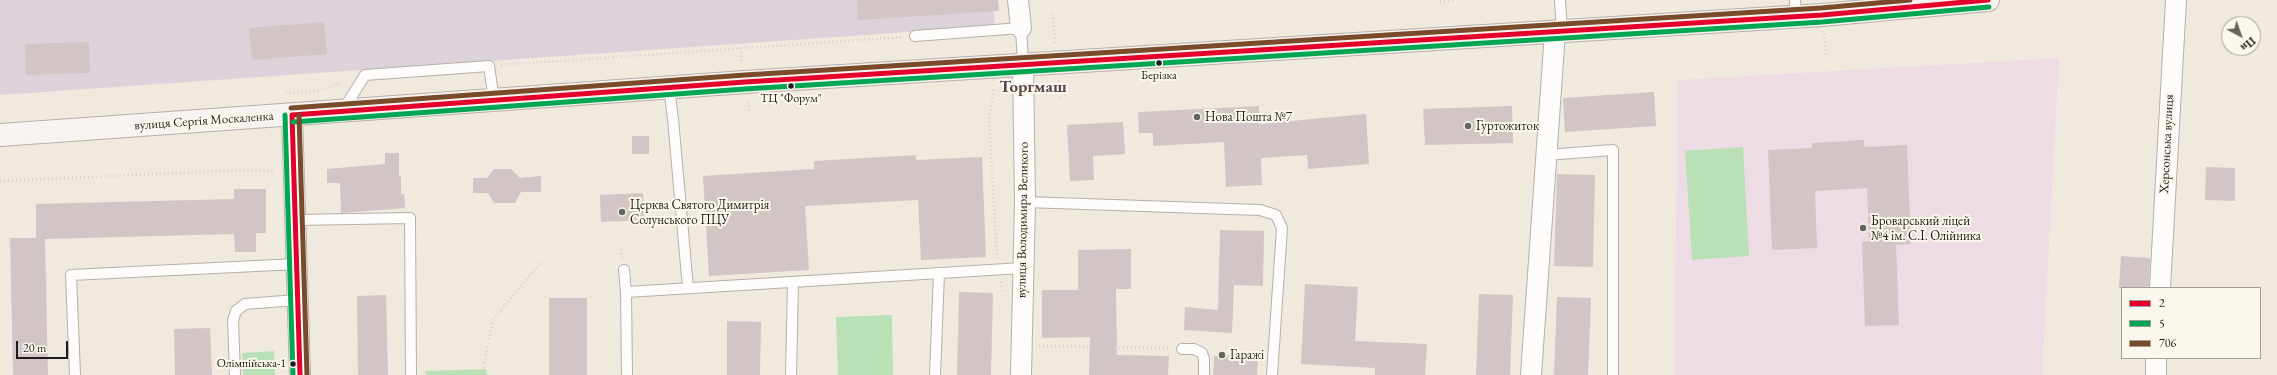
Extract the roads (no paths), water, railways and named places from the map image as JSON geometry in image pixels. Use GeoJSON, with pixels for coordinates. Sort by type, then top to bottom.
{"type":"FeatureCollection","features":[{"type":"Feature","properties":{"kind":"main road","name":"вулиця Сергія Москаленка"},"geometry":{"type":"LineString","coordinates":[[0,135],[1023,64],[1558,31],[1795,8],[1988,0]]}},
{"type":"Feature","properties":{"kind":"street"},"geometry":{"type":"LineString","coordinates":[[1018,0],[1021,28]]}},
{"type":"Feature","properties":{"kind":"street","name":"Херсонська вулиця"},"geometry":{"type":"LineString","coordinates":[[2160,287],[2176,0]]}},
{"type":"Feature","properties":{"kind":"street"},"geometry":{"type":"LineString","coordinates":[[1532,375],[1546,155],[1558,31]]}},
{"type":"Feature","properties":{"kind":"street","name":"вулиця Володимира Великого"},"geometry":{"type":"LineString","coordinates":[[1021,375],[1025,202],[1023,64]]}},
{"type":"Feature","properties":{"kind":"street"},"geometry":{"type":"LineString","coordinates":[[292,115],[300,375]]}},
{"type":"Feature","properties":{"kind":"street"},"geometry":{"type":"LineString","coordinates":[[2156,359],[2156,375]]}},
{"type":"Feature","properties":{"kind":"lane"},"geometry":{"type":"LineString","coordinates":[[1558,31],[1560,0]]}},
{"type":"Feature","properties":{"kind":"lane"},"geometry":{"type":"LineString","coordinates":[[916,36],[1021,28],[1023,64]]}},
{"type":"Feature","properties":{"kind":"lane"},"geometry":{"type":"LineString","coordinates":[[342,111],[365,75],[489,66],[494,100]]}},
{"type":"Feature","properties":{"kind":"lane"},"geometry":{"type":"LineString","coordinates":[[669,88],[688,288]]}},
{"type":"Feature","properties":{"kind":"lane"},"geometry":{"type":"LineString","coordinates":[[1546,155],[1614,150],[1613,375]]}},
{"type":"Feature","properties":{"kind":"lane"},"geometry":{"type":"LineString","coordinates":[[1025,202],[1260,210],[1276,215],[1282,228],[1272,375]]}},
{"type":"Feature","properties":{"kind":"lane"},"geometry":{"type":"LineString","coordinates":[[295,220],[410,218],[411,375]]}},
{"type":"Feature","properties":{"kind":"lane"},"geometry":{"type":"LineString","coordinates":[[75,375],[71,275],[297,264]]}},
{"type":"Feature","properties":{"kind":"lane"},"geometry":{"type":"LineString","coordinates":[[626,292],[1023,268]]}},
{"type":"Feature","properties":{"kind":"lane"},"geometry":{"type":"LineString","coordinates":[[624,270],[626,292],[627,375]]}},
{"type":"Feature","properties":{"kind":"lane"},"geometry":{"type":"LineString","coordinates":[[935,375],[939,273]]}},
{"type":"Feature","properties":{"kind":"lane"},"geometry":{"type":"LineString","coordinates":[[792,375],[793,282]]}},
{"type":"Feature","properties":{"kind":"lane"},"geometry":{"type":"LineString","coordinates":[[234,375],[233,320],[236,311],[245,304],[298,300]]}},
{"type":"Feature","properties":{"kind":"lane"},"geometry":{"type":"LineString","coordinates":[[1182,349],[1194,349],[1202,353],[1204,359],[1204,375]]}},
{"type":"Feature","properties":{"kind":"place","name":"Берізка"},"geometry":{"type":"Point","coordinates":[1159,63]}},
{"type":"Feature","properties":{"kind":"place","name":"ТЦ \"Форум\""},"geometry":{"type":"Point","coordinates":[791,86]}},
{"type":"Feature","properties":{"kind":"place","name":"Нова Пошта №7"},"geometry":{"type":"Point","coordinates":[1197,117]}},
{"type":"Feature","properties":{"kind":"place","name":"Гуртожиток"},"geometry":{"type":"Point","coordinates":[1468,126]}},
{"type":"Feature","properties":{"kind":"place","name":"Церква Святого Димитрія Солунського ПЦУ"},"geometry":{"type":"Point","coordinates":[622,212]}},
{"type":"Feature","properties":{"kind":"place","name":"Броварський ліцей №4 ім. С.І. Олійника"},"geometry":{"type":"Point","coordinates":[1863,228]}},
{"type":"Feature","properties":{"kind":"place","name":"Гаражі"},"geometry":{"type":"Point","coordinates":[1222,355]}},
{"type":"Feature","properties":{"kind":"place","name":"Олімпійська-1"},"geometry":{"type":"Point","coordinates":[293,364]}},
{"type":"Feature","properties":{"kind":"district","name":"Торгмаш"},"geometry":{"type":"Point","coordinates":[1033,87]}}]}
